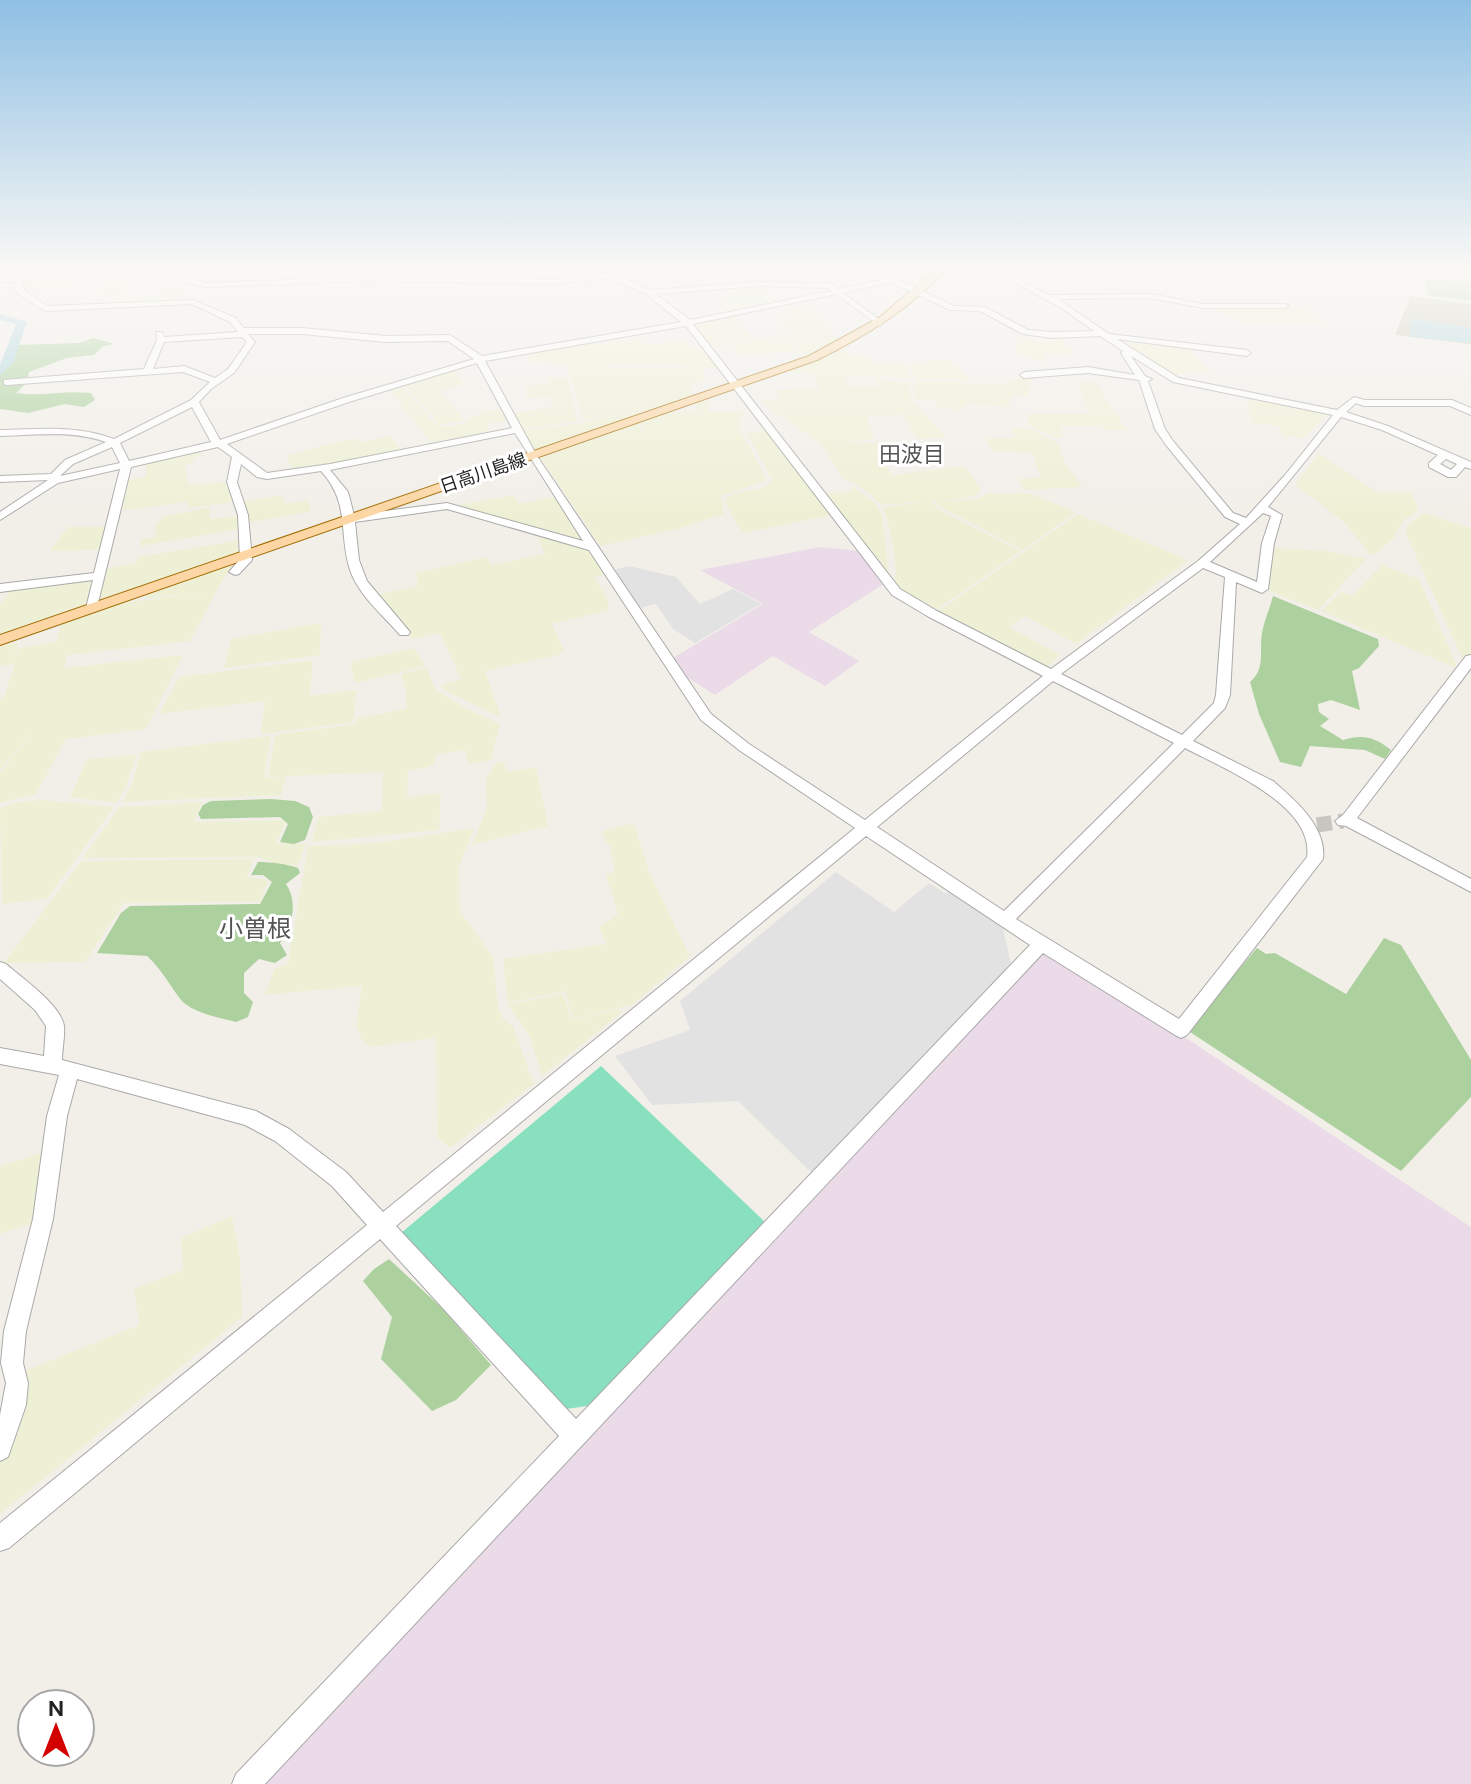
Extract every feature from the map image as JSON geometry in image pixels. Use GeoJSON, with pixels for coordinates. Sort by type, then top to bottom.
{"type":"FeatureCollection","features":[{"type":"Feature","properties":{"kind":"main road","name":"日高川島線"},"geometry":{"type":"LineString","coordinates":[[0,640],[736,385],[830,349]]}},
{"type":"Feature","properties":{"kind":"street"},"geometry":{"type":"LineString","coordinates":[[147,372],[155,349]]}},
{"type":"Feature","properties":{"kind":"street"},"geometry":{"type":"LineString","coordinates":[[0,517],[54,479],[62,466],[151,426],[194,402],[236,366],[242,349]]}},
{"type":"Feature","properties":{"kind":"street"},"geometry":{"type":"LineString","coordinates":[[467,349],[478,357],[532,456],[706,717],[723,732],[1041,944],[1181,1030],[1315,859],[1318,851],[1311,825],[1268,785],[933,614],[896,592],[708,349]]}},
{"type":"Feature","properties":{"kind":"street"},"geometry":{"type":"LineString","coordinates":[[0,479],[54,479],[219,443],[346,400],[521,349]]}},
{"type":"Feature","properties":{"kind":"street"},"geometry":{"type":"LineString","coordinates":[[1126,349],[1176,380]]}},
{"type":"Feature","properties":{"kind":"street"},"geometry":{"type":"LineString","coordinates":[[1216,349],[1247,353]]}},
{"type":"Feature","properties":{"kind":"street"},"geometry":{"type":"LineString","coordinates":[[1129,351],[1125,353],[1143,379],[1160,429],[1169,443],[1229,515],[1248,523]]}},
{"type":"Feature","properties":{"kind":"street"},"geometry":{"type":"LineString","coordinates":[[7,382],[184,369],[216,381]]}},
{"type":"Feature","properties":{"kind":"street"},"geometry":{"type":"LineString","coordinates":[[1024,375],[1088,370],[1143,379],[1176,380],[1339,413],[1445,455],[1433,465],[1452,475],[1468,465]]}},
{"type":"Feature","properties":{"kind":"street"},"geometry":{"type":"LineString","coordinates":[[0,1539],[1052,675],[1202,563],[1262,508],[1339,413],[1354,400],[1364,403],[1452,403],[1471,412]]}},
{"type":"Feature","properties":{"kind":"street"},"geometry":{"type":"LineString","coordinates":[[194,402],[219,443],[238,454],[261,475],[325,470],[416,447],[516,430]]}},
{"type":"Feature","properties":{"kind":"street"},"geometry":{"type":"LineString","coordinates":[[0,433],[90,433],[114,442],[126,464],[92,608]]}},
{"type":"Feature","properties":{"kind":"street"},"geometry":{"type":"LineString","coordinates":[[235,572],[246,560],[243,515],[232,482],[238,454]]}},
{"type":"Feature","properties":{"kind":"street"},"geometry":{"type":"LineString","coordinates":[[325,470],[337,480],[351,519],[357,573],[404,632]]}},
{"type":"Feature","properties":{"kind":"street"},"geometry":{"type":"LineString","coordinates":[[351,519],[447,506],[592,547]]}},
{"type":"Feature","properties":{"kind":"street"},"geometry":{"type":"LineString","coordinates":[[1202,563],[1262,589],[1268,543],[1277,515],[1262,508]]}},
{"type":"Feature","properties":{"kind":"street"},"geometry":{"type":"LineString","coordinates":[[1005,920],[1220,705],[1231,575]]}},
{"type":"Feature","properties":{"kind":"street"},"geometry":{"type":"LineString","coordinates":[[0,588],[98,576]]}},
{"type":"Feature","properties":{"kind":"street"},"geometry":{"type":"LineString","coordinates":[[1471,659],[1346,821],[1471,886]]}},
{"type":"Feature","properties":{"kind":"street"},"geometry":{"type":"LineString","coordinates":[[246,1784],[1041,944]]}},
{"type":"Feature","properties":{"kind":"street"},"geometry":{"type":"LineString","coordinates":[[0,969],[41,1005],[55,1025],[61,1067],[43,1219],[15,1331],[12,1363],[17,1383],[15,1405],[0,1449]]}},
{"type":"Feature","properties":{"kind":"street"},"geometry":{"type":"LineString","coordinates":[[0,1056],[61,1067],[249,1117],[308,1153],[339,1179],[383,1225],[576,1437]]}},
{"type":"Feature","properties":{"kind":"shaded area"},"geometry":{"type":"Polygon","coordinates":[[[697,349],[714,360],[720,368],[636,364],[586,366],[528,361],[525,356],[529,355],[527,350],[697,349]]]}},
{"type":"Feature","properties":{"kind":"shaded area"},"geometry":{"type":"Polygon","coordinates":[[[736,349],[822,349],[805,356],[799,350],[742,356],[736,349]]]}},
{"type":"Feature","properties":{"kind":"shaded area"},"geometry":{"type":"Polygon","coordinates":[[[843,349],[853,358],[868,355],[873,362],[905,363],[911,378],[784,372],[843,349]]]}},
{"type":"Feature","properties":{"kind":"shaded area"},"geometry":{"type":"Polygon","coordinates":[[[1016,349],[1072,349],[1075,353],[1043,356],[1048,362],[1016,354],[1016,349]]]}},
{"type":"Feature","properties":{"kind":"shaded area"},"geometry":{"type":"Polygon","coordinates":[[[1130,349],[1188,349],[1210,371],[1170,375],[1130,349]]]}},
{"type":"Feature","properties":{"kind":"shaded area"},"geometry":{"type":"Polygon","coordinates":[[[946,359],[972,380],[915,378],[910,364],[946,359]]]}},
{"type":"Feature","properties":{"kind":"shaded area"},"geometry":{"type":"Polygon","coordinates":[[[567,366],[703,369],[704,382],[690,383],[691,397],[654,411],[583,419],[567,366]]]}},
{"type":"Feature","properties":{"kind":"shaded area"},"geometry":{"type":"Polygon","coordinates":[[[455,370],[464,385],[439,392],[465,421],[439,424],[404,384],[455,370]]]}},
{"type":"Feature","properties":{"kind":"shaded area"},"geometry":{"type":"Polygon","coordinates":[[[813,374],[845,376],[850,387],[878,387],[885,401],[875,379],[908,382],[911,399],[946,438],[918,439],[898,407],[901,415],[868,416],[863,402],[874,439],[829,444],[894,442],[900,451],[879,455],[892,475],[965,466],[980,489],[979,493],[966,498],[881,505],[868,492],[842,477],[822,444],[759,401],[778,401],[781,408],[776,390],[820,389],[813,374]]]}},
{"type":"Feature","properties":{"kind":"shaded area"},"geometry":{"type":"Polygon","coordinates":[[[1032,376],[1028,396],[1010,395],[1009,407],[966,403],[964,410],[937,408],[936,399],[917,400],[913,392],[915,380],[1003,385],[1032,376]]]}},
{"type":"Feature","properties":{"kind":"shaded area"},"geometry":{"type":"Polygon","coordinates":[[[567,377],[577,421],[522,429],[514,414],[554,406],[551,396],[527,398],[525,386],[549,384],[548,378],[567,377]]]}},
{"type":"Feature","properties":{"kind":"shaded area"},"geometry":{"type":"Polygon","coordinates":[[[1078,382],[1097,382],[1114,413],[1090,413],[1078,382]]]}},
{"type":"Feature","properties":{"kind":"shaded area"},"geometry":{"type":"Polygon","coordinates":[[[401,385],[436,425],[450,427],[465,423],[482,412],[502,409],[507,420],[487,424],[488,432],[430,442],[389,389],[401,385]]]}},
{"type":"Feature","properties":{"kind":"shaded area"},"geometry":{"type":"Polygon","coordinates":[[[1246,399],[1327,413],[1304,438],[1283,436],[1280,426],[1253,423],[1246,399]]]}},
{"type":"Feature","properties":{"kind":"shaded area"},"geometry":{"type":"Polygon","coordinates":[[[709,401],[709,412],[744,412],[738,427],[767,480],[721,496],[724,514],[677,529],[600,546],[540,457],[636,423],[649,441],[638,422],[665,413],[695,412],[696,402],[709,401]]]}},
{"type":"Feature","properties":{"kind":"shaded area"},"geometry":{"type":"Polygon","coordinates":[[[648,412],[533,452],[521,431],[571,425],[615,414],[648,412]]]}},
{"type":"Feature","properties":{"kind":"shaded area"},"geometry":{"type":"Polygon","coordinates":[[[1029,414],[1116,414],[1127,430],[1104,430],[1101,426],[1059,426],[1063,438],[1057,438],[1032,427],[1027,420],[1029,414]]]}},
{"type":"Feature","properties":{"kind":"shaded area"},"geometry":{"type":"Polygon","coordinates":[[[1012,429],[1029,429],[1057,442],[1063,459],[1082,487],[1023,490],[1019,479],[1041,477],[1032,453],[992,451],[986,438],[1014,438],[1012,429]]]}},
{"type":"Feature","properties":{"kind":"shaded area"},"geometry":{"type":"Polygon","coordinates":[[[767,430],[831,515],[744,533],[736,524],[725,500],[733,494],[763,488],[772,480],[747,433],[767,430]]]}},
{"type":"Feature","properties":{"kind":"shaded area"},"geometry":{"type":"Polygon","coordinates":[[[391,435],[400,449],[331,467],[293,472],[288,461],[288,455],[325,445],[355,438],[360,443],[391,435]]]}},
{"type":"Feature","properties":{"kind":"shaded area"},"geometry":{"type":"Polygon","coordinates":[[[200,450],[202,456],[193,458],[194,463],[185,466],[188,485],[230,482],[235,502],[189,508],[187,502],[123,510],[128,480],[146,477],[146,462],[200,450]]]}},
{"type":"Feature","properties":{"kind":"shaded area"},"geometry":{"type":"Polygon","coordinates":[[[1319,453],[1378,493],[1411,492],[1413,495],[1418,510],[1403,521],[1393,539],[1374,555],[1344,522],[1295,484],[1319,453]]]}},
{"type":"Feature","properties":{"kind":"shaded area"},"geometry":{"type":"Polygon","coordinates":[[[852,486],[875,503],[882,515],[889,576],[824,494],[852,491],[852,486]]]}},
{"type":"Feature","properties":{"kind":"shaded area"},"geometry":{"type":"Polygon","coordinates":[[[991,493],[1028,493],[1076,512],[1023,550],[935,504],[935,501],[975,499],[991,493]]]}},
{"type":"Feature","properties":{"kind":"shaded area"},"geometry":{"type":"Polygon","coordinates":[[[282,495],[285,504],[307,500],[311,511],[247,523],[241,502],[282,495]]]}},
{"type":"Feature","properties":{"kind":"shaded area"},"geometry":{"type":"Polygon","coordinates":[[[514,495],[518,504],[555,497],[585,542],[454,506],[514,495]]]}},
{"type":"Feature","properties":{"kind":"shaded area"},"geometry":{"type":"Polygon","coordinates":[[[930,501],[941,511],[1021,551],[933,612],[892,582],[896,576],[894,551],[886,515],[881,508],[930,501]]]}},
{"type":"Feature","properties":{"kind":"shaded area"},"geometry":{"type":"Polygon","coordinates":[[[210,507],[210,519],[239,516],[240,529],[141,546],[141,539],[155,537],[156,525],[163,517],[210,507]]]}},
{"type":"Feature","properties":{"kind":"shaded area"},"geometry":{"type":"Polygon","coordinates":[[[1424,513],[1471,528],[1471,653],[1464,662],[1406,534],[1408,525],[1424,513]]]}},
{"type":"Feature","properties":{"kind":"shaded area"},"geometry":{"type":"Polygon","coordinates":[[[1078,514],[1188,560],[1076,644],[1025,616],[1009,627],[1060,655],[1045,668],[936,613],[1078,514]]]}},
{"type":"Feature","properties":{"kind":"shaded area"},"geometry":{"type":"Polygon","coordinates":[[[68,527],[106,527],[100,550],[50,551],[68,527]]]}},
{"type":"Feature","properties":{"kind":"shaded area"},"geometry":{"type":"Polygon","coordinates":[[[536,533],[587,547],[606,574],[595,577],[608,601],[609,610],[552,624],[564,651],[558,655],[485,671],[501,717],[447,692],[440,685],[461,679],[440,633],[413,639],[376,595],[418,586],[416,573],[487,557],[491,565],[545,554],[536,533]]]}},
{"type":"Feature","properties":{"kind":"shaded area"},"geometry":{"type":"Polygon","coordinates":[[[241,540],[240,552],[97,602],[104,569],[136,563],[138,557],[241,540]]]}},
{"type":"Feature","properties":{"kind":"shaded area"},"geometry":{"type":"Polygon","coordinates":[[[821,547],[860,551],[885,583],[809,632],[859,661],[825,686],[773,656],[715,695],[685,676],[673,658],[763,604],[700,570],[821,547]]]}},
{"type":"Feature","properties":{"kind":"shaded area"},"geometry":{"type":"Polygon","coordinates":[[[1273,548],[1327,551],[1366,559],[1318,610],[1269,591],[1273,548]]]}},
{"type":"Feature","properties":{"kind":"shaded area"},"geometry":{"type":"Polygon","coordinates":[[[238,561],[223,579],[190,641],[68,655],[64,668],[183,655],[146,729],[66,739],[36,794],[0,803],[0,773],[33,732],[0,770],[0,699],[4,697],[15,664],[0,666],[0,646],[18,643],[13,662],[18,648],[56,642],[61,623],[113,604],[209,592],[147,598],[145,594],[238,561]]]}},
{"type":"Feature","properties":{"kind":"shaded area"},"geometry":{"type":"Polygon","coordinates":[[[1382,565],[1419,579],[1457,666],[1321,611],[1341,592],[1352,596],[1382,565]]]}},
{"type":"Feature","properties":{"kind":"shaded area"},"geometry":{"type":"Polygon","coordinates":[[[629,566],[676,577],[700,604],[733,589],[761,604],[695,643],[673,629],[656,604],[639,608],[613,570],[629,566]]]}},
{"type":"Feature","properties":{"kind":"shaded area"},"geometry":{"type":"Polygon","coordinates":[[[94,578],[87,605],[0,635],[0,604],[12,589],[94,578]]]}},
{"type":"Feature","properties":{"kind":"shaded area"},"geometry":{"type":"Polygon","coordinates":[[[321,623],[320,655],[224,668],[231,639],[321,623]]]}},
{"type":"Feature","properties":{"kind":"shaded area"},"geometry":{"type":"Polygon","coordinates":[[[414,648],[426,666],[355,683],[350,662],[414,648]]]}},
{"type":"Feature","properties":{"kind":"shaded area"},"geometry":{"type":"Polygon","coordinates":[[[313,660],[310,696],[357,690],[353,722],[261,734],[265,701],[159,714],[179,677],[313,660]]]}},
{"type":"Feature","properties":{"kind":"shaded area"},"geometry":{"type":"Polygon","coordinates":[[[427,668],[435,689],[465,708],[500,724],[491,760],[468,764],[465,750],[435,755],[434,764],[408,771],[407,797],[441,793],[439,830],[312,842],[318,817],[382,811],[383,772],[268,777],[275,735],[356,724],[357,718],[406,709],[406,691],[401,674],[427,668]]]}},
{"type":"Feature","properties":{"kind":"shaded area"},"geometry":{"type":"Polygon","coordinates":[[[271,736],[264,778],[286,777],[281,795],[122,802],[131,786],[141,752],[271,736]]]}},
{"type":"Feature","properties":{"kind":"shaded area"},"geometry":{"type":"Polygon","coordinates":[[[136,755],[126,787],[116,803],[70,797],[87,759],[136,755]]]}},
{"type":"Feature","properties":{"kind":"shaded area"},"geometry":{"type":"Polygon","coordinates":[[[504,761],[507,772],[536,767],[548,826],[472,845],[487,807],[486,780],[496,763],[504,761]]]}},
{"type":"Feature","properties":{"kind":"shaded area"},"geometry":{"type":"Polygon","coordinates":[[[43,800],[114,807],[47,899],[2,904],[0,808],[19,802],[43,800]]]}},
{"type":"Feature","properties":{"kind":"shaded area"},"geometry":{"type":"Polygon","coordinates":[[[202,802],[194,822],[287,820],[276,843],[306,844],[298,865],[278,865],[260,857],[83,858],[119,807],[202,802]]]}},
{"type":"Feature","properties":{"kind":"shaded area"},"geometry":{"type":"Polygon","coordinates":[[[634,823],[650,874],[690,956],[632,1005],[573,1019],[565,991],[508,1003],[503,959],[606,944],[599,927],[618,914],[606,875],[615,871],[610,847],[602,835],[603,831],[634,823]]]}},
{"type":"Feature","properties":{"kind":"shaded area"},"geometry":{"type":"Polygon","coordinates":[[[474,828],[459,867],[460,911],[493,957],[498,1006],[503,1019],[513,1026],[534,1084],[450,1148],[437,1137],[436,1038],[371,1047],[362,1040],[356,1026],[362,986],[265,995],[275,968],[288,964],[308,846],[377,843],[474,828]]]}},
{"type":"Feature","properties":{"kind":"shaded area"},"geometry":{"type":"Polygon","coordinates":[[[254,859],[247,877],[268,880],[260,902],[124,903],[85,962],[4,963],[81,861],[254,859]]]}},
{"type":"Feature","properties":{"kind":"shaded area"},"geometry":{"type":"Polygon","coordinates":[[[836,872],[894,912],[929,883],[946,894],[950,890],[1002,924],[1012,968],[815,1176],[738,1101],[652,1105],[615,1056],[690,1030],[680,1001],[836,872]]]}},
{"type":"Feature","properties":{"kind":"shaded area"},"geometry":{"type":"Polygon","coordinates":[[[1044,951],[1177,1032],[1471,1227],[1471,1784],[264,1784],[1044,951]]]}},
{"type":"Feature","properties":{"kind":"shaded area"},"geometry":{"type":"Polygon","coordinates":[[[563,993],[572,1020],[620,1009],[621,1013],[542,1076],[530,1037],[508,1005],[563,993]]]}},
{"type":"Feature","properties":{"kind":"shaded area"},"geometry":{"type":"Polygon","coordinates":[[[47,1151],[37,1222],[0,1234],[0,1166],[47,1151]]]}},
{"type":"Feature","properties":{"kind":"shaded area"},"geometry":{"type":"Polygon","coordinates":[[[232,1216],[240,1257],[242,1317],[0,1514],[0,1463],[20,1405],[22,1372],[139,1325],[134,1289],[183,1270],[181,1238],[232,1216]]]}},
{"type":"Feature","properties":{"kind":"green space"},"geometry":{"type":"Polygon","coordinates":[[[12,349],[100,349],[94,355],[67,358],[29,372],[27,382],[16,393],[91,393],[95,400],[84,407],[65,404],[28,413],[0,409],[0,370],[12,349]]]}},
{"type":"Feature","properties":{"kind":"green space"},"geometry":{"type":"Polygon","coordinates":[[[1273,596],[1378,639],[1379,646],[1359,668],[1352,671],[1360,710],[1331,700],[1318,704],[1319,712],[1329,719],[1320,726],[1343,740],[1362,737],[1379,742],[1391,750],[1385,759],[1365,750],[1310,746],[1301,767],[1280,762],[1259,714],[1250,682],[1260,666],[1262,633],[1273,596]]]}},
{"type":"Feature","properties":{"kind":"green space"},"geometry":{"type":"Polygon","coordinates":[[[211,801],[295,801],[309,807],[313,817],[305,840],[294,844],[280,842],[288,824],[280,817],[201,819],[198,814],[203,805],[211,801]]]}},
{"type":"Feature","properties":{"kind":"green space"},"geometry":{"type":"Polygon","coordinates":[[[258,862],[298,868],[300,873],[286,884],[293,906],[288,928],[280,943],[287,955],[275,963],[259,959],[244,973],[244,993],[253,1002],[248,1017],[236,1022],[189,1007],[147,956],[97,953],[121,913],[130,906],[260,904],[272,882],[263,875],[251,875],[258,862]]]}},
{"type":"Feature","properties":{"kind":"green space"},"geometry":{"type":"Polygon","coordinates":[[[1384,938],[1401,945],[1471,1060],[1471,1097],[1401,1171],[1187,1030],[1257,948],[1266,954],[1275,953],[1346,994],[1384,938]]]}},
{"type":"Feature","properties":{"kind":"green space"},"geometry":{"type":"Polygon","coordinates":[[[601,1066],[766,1223],[594,1405],[566,1409],[401,1233],[601,1066]]]}},
{"type":"Feature","properties":{"kind":"green space"},"geometry":{"type":"Polygon","coordinates":[[[389,1259],[444,1310],[491,1365],[456,1400],[432,1411],[381,1359],[392,1317],[363,1281],[389,1259]]]}},
{"type":"Feature","properties":{"kind":"waterway"},"geometry":{"type":"LineString","coordinates":[[0,372],[12,349]]}},
{"type":"Feature","properties":{"kind":"tunnel"},"geometry":{"type":"LineString","coordinates":[[1317,825],[1343,821]]}},
{"type":"Feature","properties":{"kind":"district","name":"田波目"},"geometry":{"type":"Point","coordinates":[912,454]}},
{"type":"Feature","properties":{"kind":"district","name":"小曽根"},"geometry":{"type":"Point","coordinates":[255,929]}}]}
